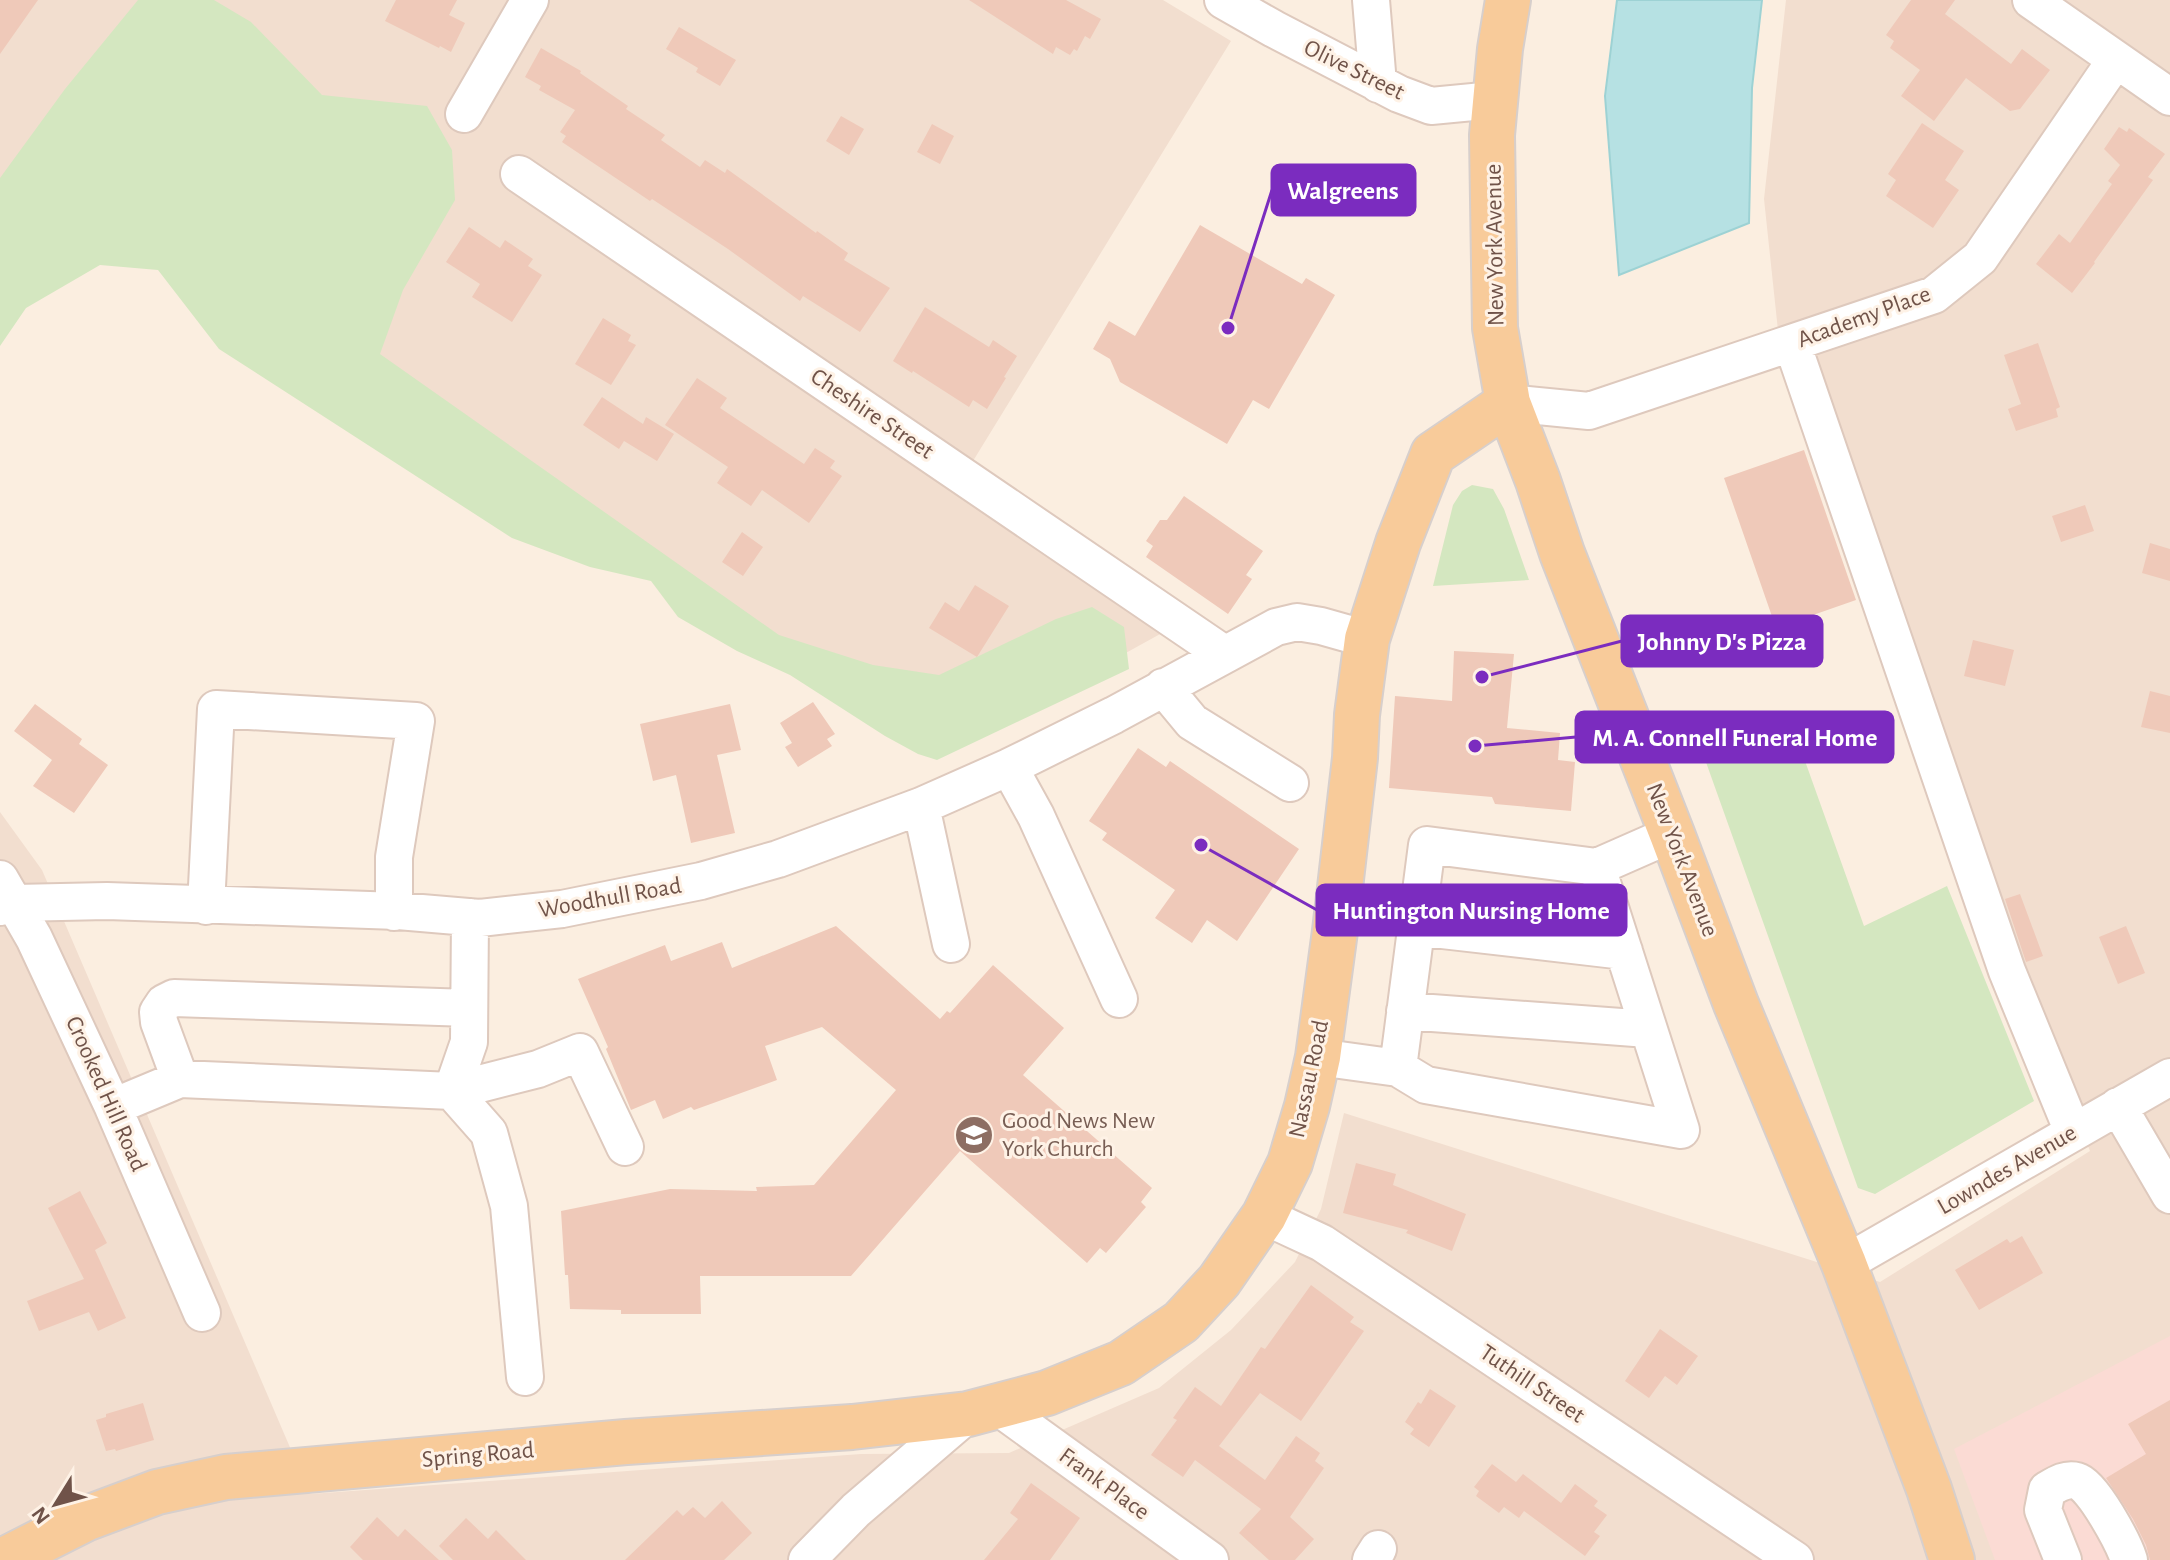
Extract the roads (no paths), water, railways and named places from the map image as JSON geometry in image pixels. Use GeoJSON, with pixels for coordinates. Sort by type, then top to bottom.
{"type":"FeatureCollection","features":[{"type":"Feature","properties":{"kind":"main road","name":"New York Avenue"},"geometry":{"type":"LineString","coordinates":[[1508,0],[1492,135],[1495,328],[1508,403],[1562,553],[1736,1004],[1844,1264],[1929,1489],[1952,1560]]}},
{"type":"Feature","properties":{"kind":"main road","name":"Nassau Road"},"geometry":{"type":"LineString","coordinates":[[983,1411],[1047,1393],[1121,1363],[1181,1322],[1219,1281],[1264,1216],[1290,1163],[1318,1057],[1367,639],[1398,543],[1433,454],[1508,403]]}},
{"type":"Feature","properties":{"kind":"main road","name":"Spring Road"},"geometry":{"type":"LineString","coordinates":[[4,1560],[85,1519],[157,1492],[226,1477],[626,1442],[852,1427],[983,1411]]}},
{"type":"Feature","properties":{"kind":"street"},"geometry":{"type":"LineString","coordinates":[[464,114],[530,0]]}},
{"type":"Feature","properties":{"kind":"street","name":"Olive Street"},"geometry":{"type":"LineString","coordinates":[[1223,0],[1378,84],[1431,106],[1494,100]]}},
{"type":"Feature","properties":{"kind":"street"},"geometry":{"type":"LineString","coordinates":[[1371,0],[1378,84]]}},
{"type":"Feature","properties":{"kind":"street"},"geometry":{"type":"LineString","coordinates":[[2031,0],[2170,97]]}},
{"type":"Feature","properties":{"kind":"street","name":"Academy Place"},"geometry":{"type":"LineString","coordinates":[[1508,403],[1589,411],[1934,295],[1980,258],[2115,61]]}},
{"type":"Feature","properties":{"kind":"street","name":"Cheshire Street"},"geometry":{"type":"LineString","coordinates":[[519,174],[1224,654]]}},
{"type":"Feature","properties":{"kind":"street"},"geometry":{"type":"LineString","coordinates":[[1792,343],[2007,971],[2073,1132]]}},
{"type":"Feature","properties":{"kind":"street","name":"Woodhull Road"},"geometry":{"type":"LineString","coordinates":[[5,896],[470,917],[562,909],[701,881],[778,859],[921,806],[1114,715],[1276,627],[1297,622],[1367,639]]}},
{"type":"Feature","properties":{"kind":"street"},"geometry":{"type":"LineString","coordinates":[[1171,683],[1192,722],[1290,783]]}},
{"type":"Feature","properties":{"kind":"street"},"geometry":{"type":"LineString","coordinates":[[206,906],[216,709],[416,721],[394,857],[394,912]]}},
{"type":"Feature","properties":{"kind":"street"},"geometry":{"type":"LineString","coordinates":[[1009,767],[1036,816],[1119,999]]}},
{"type":"Feature","properties":{"kind":"street"},"geometry":{"type":"LineString","coordinates":[[921,806],[951,944]]}},
{"type":"Feature","properties":{"kind":"street"},"geometry":{"type":"LineString","coordinates":[[1398,1068],[1427,845],[1597,867],[1672,834]]}},
{"type":"Feature","properties":{"kind":"street"},"geometry":{"type":"LineString","coordinates":[[1318,1057],[1398,1068],[1426,1085],[1681,1130],[1597,867]]}},
{"type":"Feature","properties":{"kind":"street","name":"Crooked Hill Road"},"geometry":{"type":"LineString","coordinates":[[5,896],[34,938],[113,1107],[202,1313]]}},
{"type":"Feature","properties":{"kind":"street"},"geometry":{"type":"LineString","coordinates":[[452,1091],[469,1042],[470,917]]}},
{"type":"Feature","properties":{"kind":"street"},"geometry":{"type":"LineString","coordinates":[[1416,927],[1624,951]]}},
{"type":"Feature","properties":{"kind":"street"},"geometry":{"type":"LineString","coordinates":[[180,1079],[158,1012],[164,1003],[174,998],[469,1008]]}},
{"type":"Feature","properties":{"kind":"street"},"geometry":{"type":"LineString","coordinates":[[1405,1011],[1648,1029]]}},
{"type":"Feature","properties":{"kind":"street"},"geometry":{"type":"LineString","coordinates":[[113,1107],[180,1079],[452,1091],[538,1069],[580,1052],[625,1147]]}},
{"type":"Feature","properties":{"kind":"street","name":"Lowndes Avenue"},"geometry":{"type":"LineString","coordinates":[[1844,1264],[2170,1077]]}},
{"type":"Feature","properties":{"kind":"street"},"geometry":{"type":"LineString","coordinates":[[452,1091],[489,1133],[509,1206],[525,1377]]}},
{"type":"Feature","properties":{"kind":"street"},"geometry":{"type":"LineString","coordinates":[[2118,1106],[2170,1195]]}},
{"type":"Feature","properties":{"kind":"street","name":"Tuthill Street"},"geometry":{"type":"LineString","coordinates":[[1264,1216],[1317,1240],[1795,1560]]}},
{"type":"Feature","properties":{"kind":"street","name":"Nassau Road"},"geometry":{"type":"LineString","coordinates":[[807,1560],[856,1510],[983,1411]]}},
{"type":"Feature","properties":{"kind":"street","name":"Frank Place"},"geometry":{"type":"LineString","coordinates":[[983,1411],[1210,1560]]}},
{"type":"Feature","properties":{"kind":"street"},"geometry":{"type":"LineString","coordinates":[[2063,1560],[2043,1510],[2047,1490],[2061,1481],[2079,1481],[2093,1493],[2129,1560]]}},
{"type":"Feature","properties":{"kind":"water"},"geometry":{"type":"Polygon","coordinates":[[[1617,0],[1762,0],[1752,88],[1749,223],[1619,275],[1605,96],[1617,0]]]}},
{"type":"Feature","properties":{"kind":"place","name":"Walgreens"},"geometry":{"type":"Point","coordinates":[1228,328]}},
{"type":"Feature","properties":{"kind":"place","name":"Johnny D's Pizza"},"geometry":{"type":"Point","coordinates":[1482,677]}},
{"type":"Feature","properties":{"kind":"place","name":"M. A. Connell Funeral Home"},"geometry":{"type":"Point","coordinates":[1475,746]}},
{"type":"Feature","properties":{"kind":"place","name":"Huntington Nursing Home"},"geometry":{"type":"Point","coordinates":[1201,845]}},
{"type":"Feature","properties":{"kind":"place","name":"Good News New York Church"},"geometry":{"type":"Point","coordinates":[974,1135]}}]}
